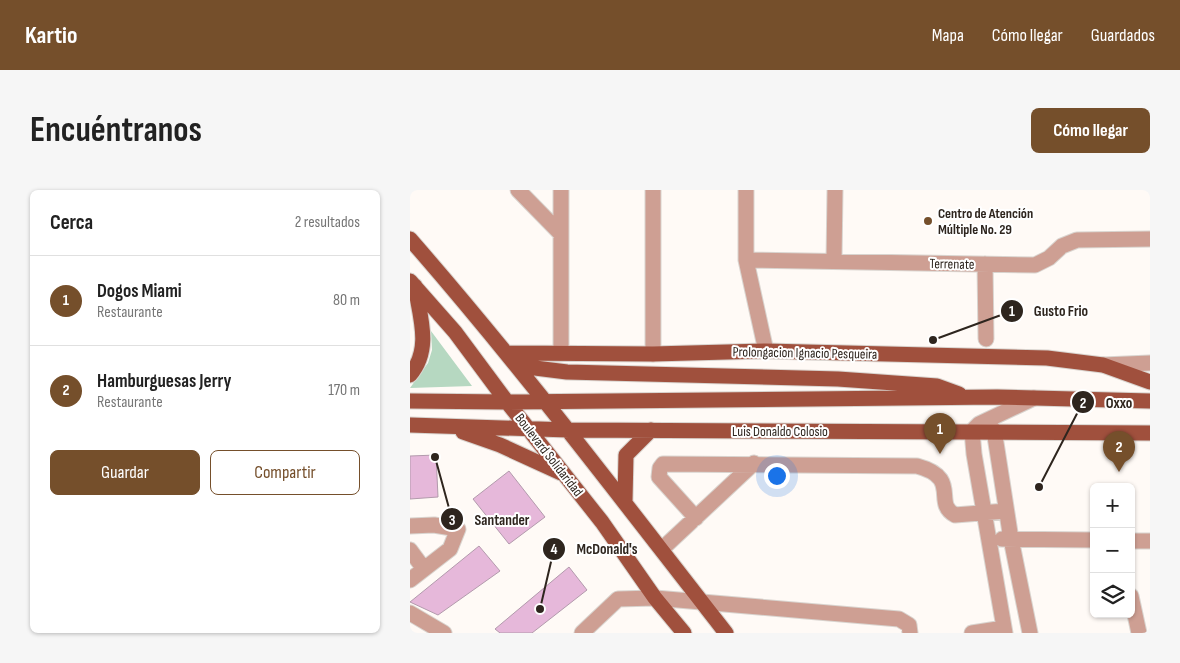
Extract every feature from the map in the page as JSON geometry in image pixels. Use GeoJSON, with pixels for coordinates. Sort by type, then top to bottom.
{"type":"FeatureCollection","features":[{"type":"Feature","properties":{"kind":"main road"},"geometry":{"type":"LineString","coordinates":[[410,238],[508,353],[625,500],[726,633]]}},
{"type":"Feature","properties":{"kind":"main road"},"geometry":{"type":"LineString","coordinates":[[410,375],[418,365],[424,344],[412,284]]}},
{"type":"Feature","properties":{"kind":"main road","name":"Boulevard Solidaridad"},"geometry":{"type":"LineString","coordinates":[[412,284],[455,332],[616,542],[655,598],[684,633]]}},
{"type":"Feature","properties":{"kind":"main road","name":"Prolongacion Ignacio Pesqueira"},"geometry":{"type":"LineString","coordinates":[[508,353],[653,354],[766,351],[1047,358],[1102,365],[1150,382]]}},
{"type":"Feature","properties":{"kind":"main road"},"geometry":{"type":"LineString","coordinates":[[508,353],[535,368],[551,371],[848,380],[938,386],[968,397]]}},
{"type":"Feature","properties":{"kind":"main road"},"geometry":{"type":"LineString","coordinates":[[410,401],[547,402],[968,397],[1150,401]]}},
{"type":"Feature","properties":{"kind":"main road","name":"Luis Donaldo Colosio"},"geometry":{"type":"LineString","coordinates":[[410,425],[531,430],[994,430],[1150,433]]}},
{"type":"Feature","properties":{"kind":"main road"},"geometry":{"type":"LineString","coordinates":[[447,426],[500,444],[566,476]]}},
{"type":"Feature","properties":{"kind":"main road"},"geometry":{"type":"LineString","coordinates":[[625,500],[624,464],[626,454],[651,430]]}},
{"type":"Feature","properties":{"kind":"street"},"geometry":{"type":"LineString","coordinates":[[518,190],[561,234]]}},
{"type":"Feature","properties":{"kind":"street"},"geometry":{"type":"LineString","coordinates":[[561,190],[561,353]]}},
{"type":"Feature","properties":{"kind":"street"},"geometry":{"type":"LineString","coordinates":[[653,190],[653,354]]}},
{"type":"Feature","properties":{"kind":"street"},"geometry":{"type":"LineString","coordinates":[[746,190],[746,260],[766,351]]}},
{"type":"Feature","properties":{"kind":"street"},"geometry":{"type":"LineString","coordinates":[[834,261],[835,190]]}},
{"type":"Feature","properties":{"kind":"street","name":"Terrenate"},"geometry":{"type":"LineString","coordinates":[[746,260],[1035,265],[1050,258],[1062,246],[1077,240],[1150,239]]}},
{"type":"Feature","properties":{"kind":"street"},"geometry":{"type":"LineString","coordinates":[[985,264],[986,339]]}},
{"type":"Feature","properties":{"kind":"street","name":"Prolongacion Ignacio Pesqueira"},"geometry":{"type":"LineString","coordinates":[[1102,365],[1150,362]]}},
{"type":"Feature","properties":{"kind":"street"},"geometry":{"type":"LineString","coordinates":[[972,633],[1005,630],[983,512],[972,431],[979,424],[1034,398]]}},
{"type":"Feature","properties":{"kind":"street"},"geometry":{"type":"LineString","coordinates":[[994,430],[1011,539],[1030,633]]}},
{"type":"Feature","properties":{"kind":"street"},"geometry":{"type":"LineString","coordinates":[[696,518],[659,477],[660,468],[663,464],[917,466],[933,471],[942,478],[947,506],[951,513],[959,515],[1006,510]]}},
{"type":"Feature","properties":{"kind":"street"},"geometry":{"type":"LineString","coordinates":[[662,550],[754,464]]}},
{"type":"Feature","properties":{"kind":"street"},"geometry":{"type":"LineString","coordinates":[[410,526],[458,529],[450,549],[410,580]]}},
{"type":"Feature","properties":{"kind":"street"},"geometry":{"type":"LineString","coordinates":[[988,538],[1090,540]]}},
{"type":"Feature","properties":{"kind":"street"},"geometry":{"type":"LineString","coordinates":[[1135,541],[1150,541]]}},
{"type":"Feature","properties":{"kind":"street"},"geometry":{"type":"LineString","coordinates":[[410,550],[424,569]]}},
{"type":"Feature","properties":{"kind":"street"},"geometry":{"type":"LineString","coordinates":[[582,633],[600,627],[618,599],[655,598],[899,619],[909,625],[910,633]]}},
{"type":"Feature","properties":{"kind":"street"},"geometry":{"type":"LineString","coordinates":[[410,613],[444,633]]}},
{"type":"Feature","properties":{"kind":"street"},"geometry":{"type":"LineString","coordinates":[[1135,614],[1139,633]]}},
{"type":"Feature","properties":{"kind":"green space"},"geometry":{"type":"Polygon","coordinates":[[[431,331],[472,386],[410,388],[428,363],[432,350],[431,331]]]}},
{"type":"Feature","properties":{"kind":"building"},"geometry":{"type":"Polygon","coordinates":[[[436,455],[438,497],[410,499],[410,456],[436,455]]]}},
{"type":"Feature","properties":{"kind":"building"},"geometry":{"type":"Polygon","coordinates":[[[509,471],[545,517],[509,544],[473,499],[509,471]]]}},
{"type":"Feature","properties":{"kind":"building"},"geometry":{"type":"Polygon","coordinates":[[[479,546],[500,571],[438,615],[410,602],[479,546]]]}},
{"type":"Feature","properties":{"kind":"building"},"geometry":{"type":"Polygon","coordinates":[[[569,567],[587,590],[532,633],[500,633],[495,629],[569,567]]]}},
{"type":"Feature","properties":{"kind":"place","name":"Centro de Atención Múltiple No. 29"},"geometry":{"type":"Point","coordinates":[928,221]}},
{"type":"Feature","properties":{"kind":"place","name":"Gusto Frio"},"geometry":{"type":"Point","coordinates":[933,340]}},
{"type":"Feature","properties":{"kind":"place","name":"Dogos Miami"},"geometry":{"type":"Point","coordinates":[940,454]}},
{"type":"Feature","properties":{"kind":"place","name":"Santander"},"geometry":{"type":"Point","coordinates":[435,457]}},
{"type":"Feature","properties":{"kind":"place","name":"Hamburguesas Jerry"},"geometry":{"type":"Point","coordinates":[1119,472]}},
{"type":"Feature","properties":{"kind":"place","name":"Oxxo"},"geometry":{"type":"Point","coordinates":[1039,487]}},
{"type":"Feature","properties":{"kind":"place","name":"McDonald's"},"geometry":{"type":"Point","coordinates":[540,609]}}]}
